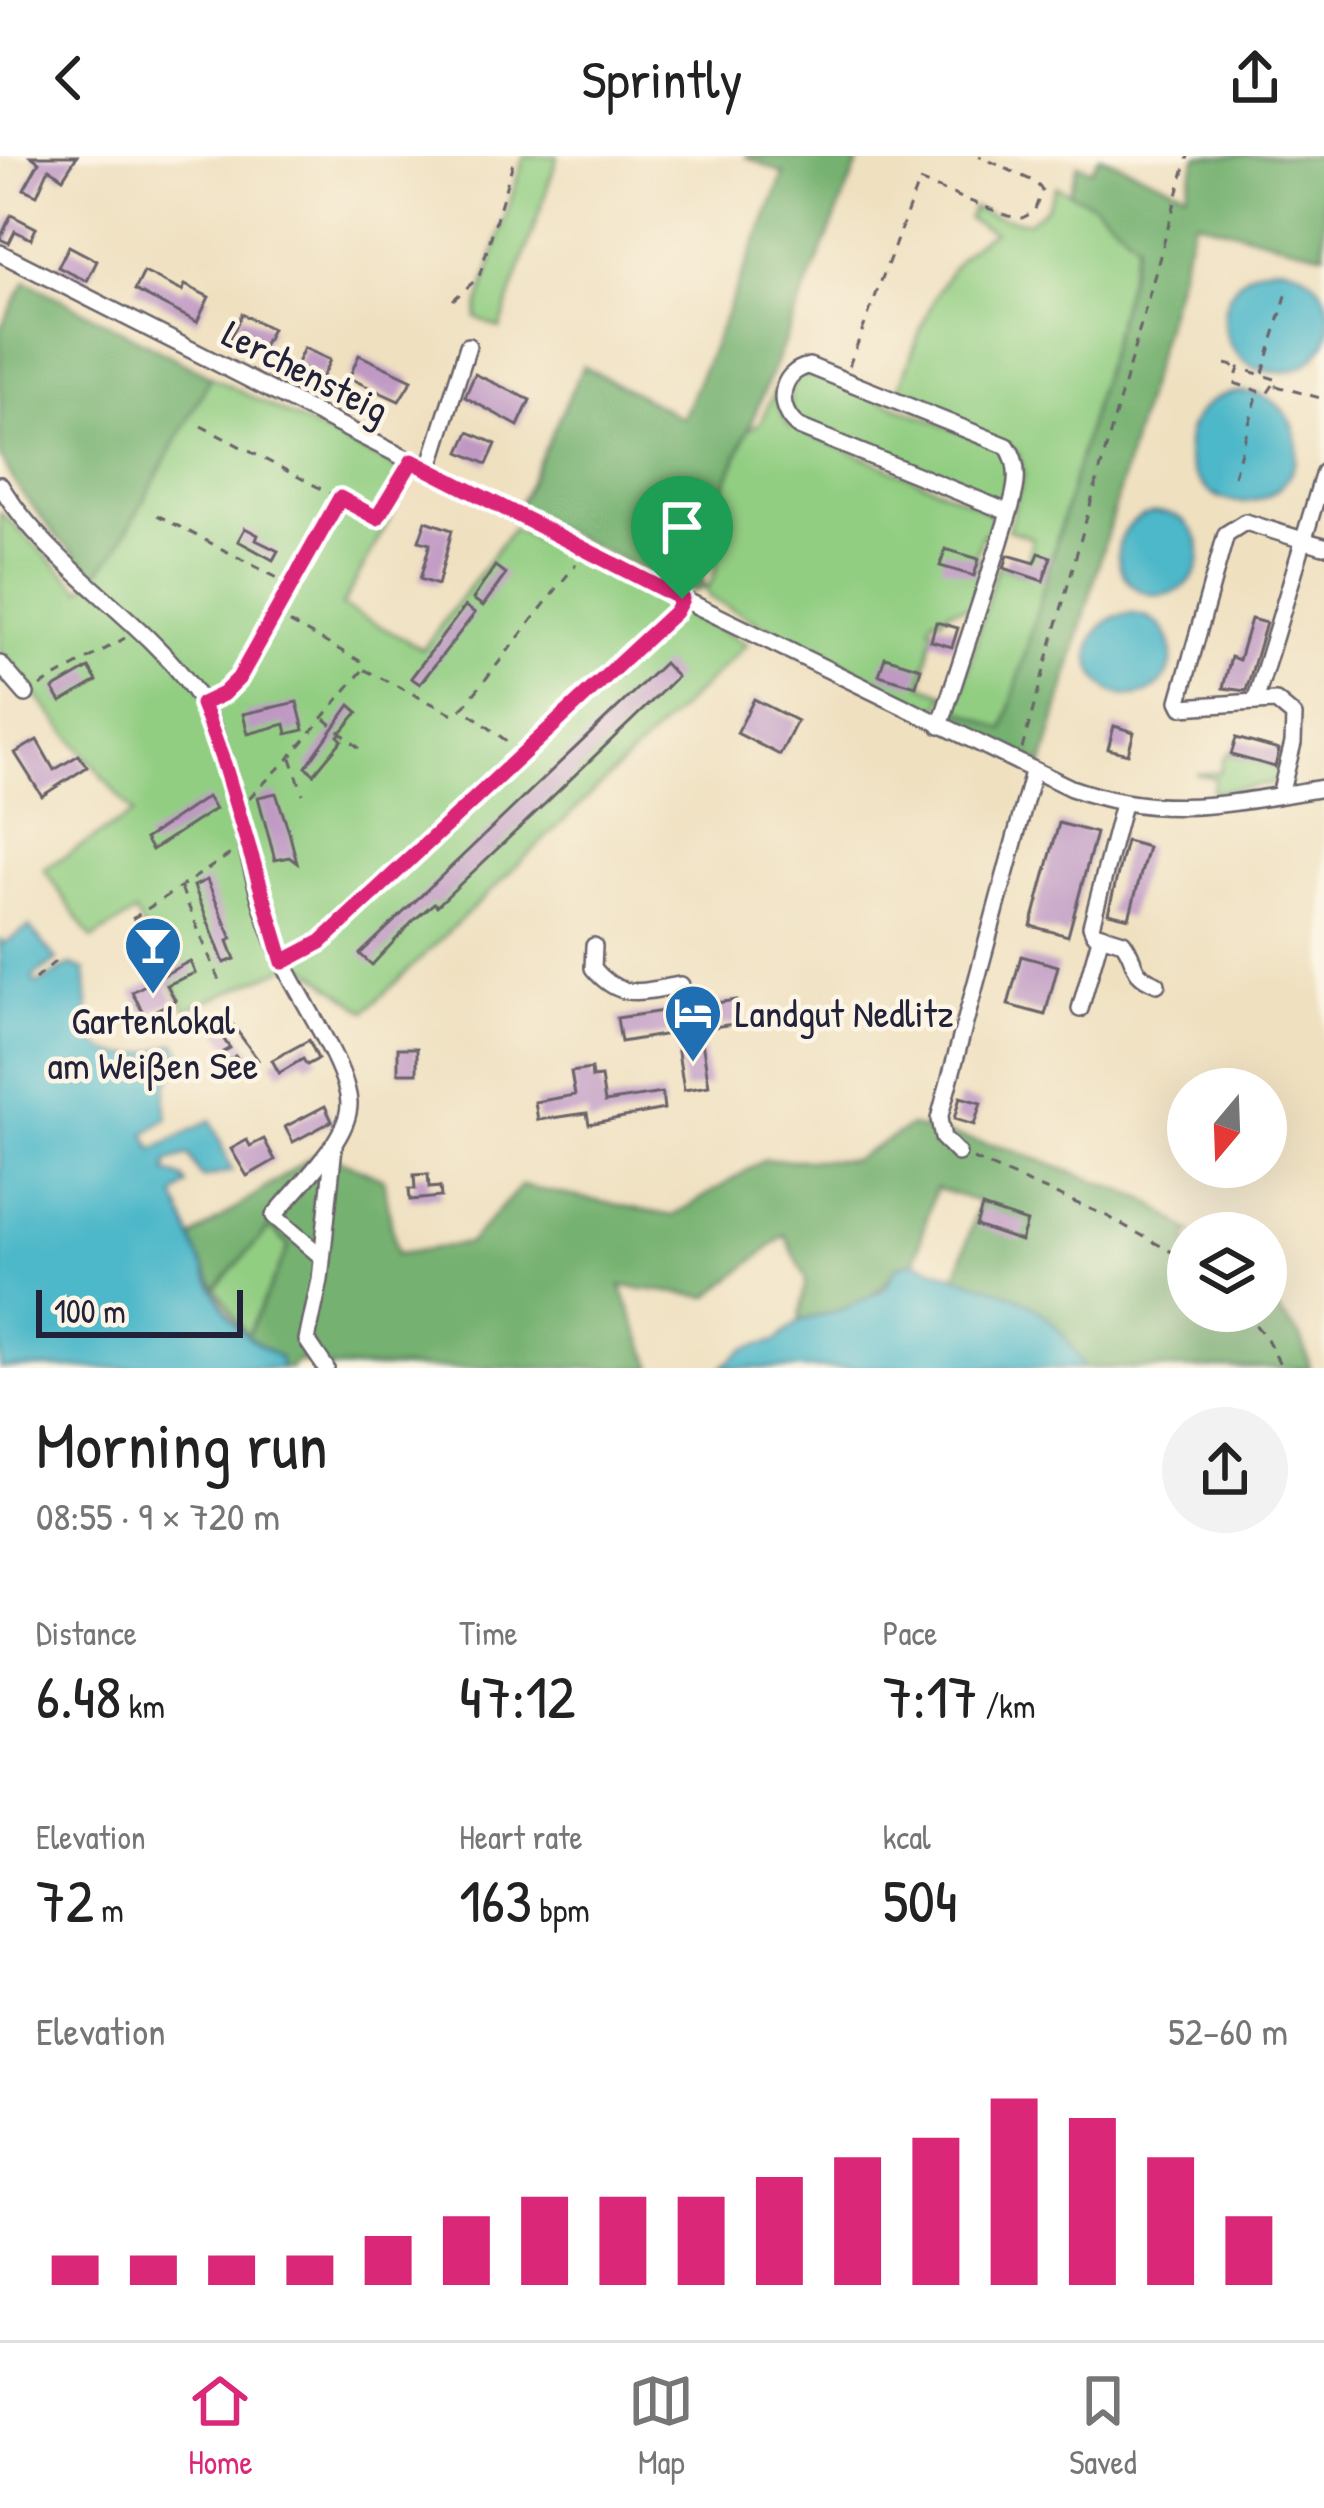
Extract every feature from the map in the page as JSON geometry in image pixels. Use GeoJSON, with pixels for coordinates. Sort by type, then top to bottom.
{"type":"FeatureCollection","features":[{"type":"Feature","properties":{"kind":"street","name":"Lerchensteig"},"geometry":{"type":"LineString","coordinates":[[0,253],[1025,768],[1123,804],[1179,809],[1324,788]]}},
{"type":"Feature","properties":{"kind":"street"},"geometry":{"type":"LineString","coordinates":[[429,470],[468,346]]}},
{"type":"Feature","properties":{"kind":"street"},"geometry":{"type":"LineString","coordinates":[[940,726],[1008,512],[1018,469],[1007,446],[809,366],[798,368],[784,388],[782,400],[789,420],[799,427],[1008,512]]}},
{"type":"Feature","properties":{"kind":"street"},"geometry":{"type":"LineString","coordinates":[[1256,702],[1324,472]]}},
{"type":"Feature","properties":{"kind":"street"},"geometry":{"type":"LineString","coordinates":[[0,485],[52,554],[194,689],[238,810],[283,962],[344,1077],[349,1104],[334,1143],[322,1258],[307,1340],[326,1368]]}},
{"type":"Feature","properties":{"kind":"street"},"geometry":{"type":"LineString","coordinates":[[1280,795],[1293,743],[1294,716],[1276,701],[1189,710],[1179,700],[1226,534],[1245,523],[1324,546]]}},
{"type":"Feature","properties":{"kind":"street"},"geometry":{"type":"LineString","coordinates":[[0,664],[26,694]]}},
{"type":"Feature","properties":{"kind":"street"},"geometry":{"type":"LineString","coordinates":[[958,1153],[943,1138],[939,1118],[1025,768]]}},
{"type":"Feature","properties":{"kind":"street"},"geometry":{"type":"LineString","coordinates":[[1123,804],[1091,926],[1094,933],[1123,942],[1132,967],[1157,984]]}},
{"type":"Feature","properties":{"kind":"street"},"geometry":{"type":"LineString","coordinates":[[1080,1009],[1101,935]]}},
{"type":"Feature","properties":{"kind":"street"},"geometry":{"type":"LineString","coordinates":[[594,946],[592,968],[608,986],[629,993],[681,985]]}},
{"type":"Feature","properties":{"kind":"street"},"geometry":{"type":"LineString","coordinates":[[322,1258],[274,1216],[334,1143]]}},
{"type":"Feature","properties":{"kind":"path"},"geometry":{"type":"LineString","coordinates":[[453,300],[479,278],[515,156]]}},
{"type":"Feature","properties":{"kind":"path"},"geometry":{"type":"LineString","coordinates":[[844,379],[920,181],[1008,216],[1022,218],[1034,212],[1042,190],[1035,182],[979,156]]}},
{"type":"Feature","properties":{"kind":"path"},"geometry":{"type":"LineString","coordinates":[[1025,768],[1188,156]]}},
{"type":"Feature","properties":{"kind":"path"},"geometry":{"type":"LineString","coordinates":[[1263,375],[1286,292]]}},
{"type":"Feature","properties":{"kind":"path"},"geometry":{"type":"LineString","coordinates":[[1226,364],[1275,379],[1274,385],[1267,394],[1234,383],[1239,368]]}},
{"type":"Feature","properties":{"kind":"path"},"geometry":{"type":"LineString","coordinates":[[1274,385],[1324,399]]}},
{"type":"Feature","properties":{"kind":"path"},"geometry":{"type":"LineString","coordinates":[[1234,476],[1258,391]]}},
{"type":"Feature","properties":{"kind":"path"},"geometry":{"type":"LineString","coordinates":[[202,426],[377,518],[412,461]]}},
{"type":"Feature","properties":{"kind":"path"},"geometry":{"type":"LineString","coordinates":[[202,704],[223,694],[239,678],[340,498]]}},
{"type":"Feature","properties":{"kind":"path"},"geometry":{"type":"LineString","coordinates":[[157,515],[290,585]]}},
{"type":"Feature","properties":{"kind":"path"},"geometry":{"type":"LineString","coordinates":[[274,614],[360,662],[363,669],[453,714],[463,708],[576,564]]}},
{"type":"Feature","properties":{"kind":"path"},"geometry":{"type":"LineString","coordinates":[[283,962],[321,942],[675,612],[682,599]]}},
{"type":"Feature","properties":{"kind":"path"},"geometry":{"type":"LineString","coordinates":[[26,694],[137,631]]}},
{"type":"Feature","properties":{"kind":"path"},"geometry":{"type":"LineString","coordinates":[[238,810],[291,756],[363,669]]}},
{"type":"Feature","properties":{"kind":"path"},"geometry":{"type":"LineString","coordinates":[[463,708],[524,754]]}},
{"type":"Feature","properties":{"kind":"path"},"geometry":{"type":"LineString","coordinates":[[323,718],[366,754]]}},
{"type":"Feature","properties":{"kind":"path"},"geometry":{"type":"LineString","coordinates":[[291,756],[303,794]]}},
{"type":"Feature","properties":{"kind":"path"},"geometry":{"type":"LineString","coordinates":[[132,919],[247,843]]}},
{"type":"Feature","properties":{"kind":"path"},"geometry":{"type":"LineString","coordinates":[[181,886],[219,980]]}},
{"type":"Feature","properties":{"kind":"path"},"geometry":{"type":"LineString","coordinates":[[35,979],[57,960]]}},
{"type":"Feature","properties":{"kind":"path"},"geometry":{"type":"LineString","coordinates":[[958,1153],[1107,1216],[1167,1249]]}},
{"type":"Feature","properties":{"kind":"path"},"geometry":{"type":"LineString","coordinates":[[1261,1332],[1282,1368]]}},
{"type":"Feature","properties":{"kind":"green space"},"geometry":{"type":"Polygon","coordinates":[[[524,156],[558,156],[500,329],[477,318],[524,156]]]}},
{"type":"Feature","properties":{"kind":"green space"},"geometry":{"type":"Polygon","coordinates":[[[744,156],[861,156],[694,561],[705,587],[696,591],[517,509],[583,366],[683,418],[784,174],[744,156]]]}},
{"type":"Feature","properties":{"kind":"green space"},"geometry":{"type":"Polygon","coordinates":[[[1100,156],[1186,192],[1197,156],[1324,156],[1324,254],[1194,220],[1043,765],[959,722],[957,708],[1004,730],[1126,289],[1137,243],[1095,205],[1069,193],[1078,164],[1091,170],[1100,156]]]}},
{"type":"Feature","properties":{"kind":"green space"},"geometry":{"type":"Polygon","coordinates":[[[1056,186],[1095,205],[1137,242],[1004,731],[957,708],[997,566],[1026,575],[1032,538],[1008,530],[1024,474],[1018,453],[896,397],[944,281],[974,245],[994,232],[968,219],[973,208],[1028,222],[1046,208],[1056,186]]]}},
{"type":"Feature","properties":{"kind":"green space"},"geometry":{"type":"Polygon","coordinates":[[[26,281],[211,377],[116,551],[96,575],[58,538],[0,457],[0,329],[26,281]]]}},
{"type":"Feature","properties":{"kind":"green space"},"geometry":{"type":"Polygon","coordinates":[[[811,373],[999,447],[1012,467],[1002,500],[996,502],[803,424],[792,416],[789,393],[793,379],[811,373]]]}},
{"type":"Feature","properties":{"kind":"green space"},"geometry":{"type":"Polygon","coordinates":[[[211,377],[413,476],[342,606],[423,649],[513,528],[747,644],[366,1011],[299,962],[186,1010],[135,913],[92,939],[44,869],[133,814],[0,650],[0,512],[82,590],[116,551],[211,377]]]}},
{"type":"Feature","properties":{"kind":"green space"},"geometry":{"type":"Polygon","coordinates":[[[777,385],[777,404],[788,425],[979,506],[993,517],[991,536],[983,534],[975,558],[985,563],[972,606],[934,617],[930,627],[934,629],[922,685],[946,694],[937,711],[710,598],[705,587],[715,572],[718,541],[707,529],[748,430],[760,423],[777,385]]]}},
{"type":"Feature","properties":{"kind":"green space"},"geometry":{"type":"Polygon","coordinates":[[[1233,749],[1232,755],[1282,769],[1272,784],[1212,792],[1215,778],[1196,774],[1220,772],[1223,759],[1233,749]]]}},
{"type":"Feature","properties":{"kind":"green space"},"geometry":{"type":"Polygon","coordinates":[[[911,1126],[1009,1149],[1145,1199],[1167,1215],[1167,1332],[1287,1332],[1287,1321],[1302,1339],[1310,1368],[1084,1368],[1059,1329],[1032,1306],[956,1277],[979,1202],[935,1188],[915,1261],[896,1267],[878,1290],[841,1309],[799,1321],[806,1279],[785,1235],[709,1297],[621,1286],[653,1368],[323,1368],[320,1363],[296,1361],[291,1368],[282,1368],[280,1358],[247,1336],[289,1246],[270,1227],[216,1288],[189,1240],[320,1151],[383,1179],[397,1254],[469,1243],[521,1186],[673,1216],[764,1160],[853,1160],[911,1126]]]}},
{"type":"Feature","properties":{"kind":"green space"},"geometry":{"type":"Polygon","coordinates":[[[271,1227],[289,1247],[247,1336],[216,1288],[271,1227]]]}},
{"type":"Feature","properties":{"kind":"water"},"geometry":{"type":"Polygon","coordinates":[[[1267,267],[1287,267],[1306,275],[1321,290],[1325,341],[1306,363],[1287,371],[1267,371],[1248,363],[1233,348],[1225,329],[1225,309],[1233,290],[1248,275],[1267,267]]]}},
{"type":"Feature","properties":{"kind":"water"},"geometry":{"type":"Polygon","coordinates":[[[1242,392],[1263,396],[1281,408],[1293,426],[1297,447],[1293,468],[1281,486],[1263,498],[1242,502],[1221,498],[1203,486],[1191,468],[1187,447],[1191,426],[1203,408],[1221,396],[1242,392]]]}},
{"type":"Feature","properties":{"kind":"water"},"geometry":{"type":"Polygon","coordinates":[[[1159,513],[1188,525],[1200,554],[1188,583],[1159,595],[1130,583],[1118,554],[1130,525],[1159,513]]]}},
{"type":"Feature","properties":{"kind":"water"},"geometry":{"type":"Polygon","coordinates":[[[1131,614],[1160,626],[1172,655],[1160,684],[1131,696],[1102,684],[1090,655],[1102,626],[1131,614]]]}},
{"type":"Feature","properties":{"kind":"water"},"geometry":{"type":"Polygon","coordinates":[[[29,927],[57,960],[33,977],[34,982],[71,965],[85,970],[91,1040],[122,1055],[176,1043],[185,1058],[168,1085],[168,1118],[145,1134],[153,1150],[211,1120],[232,1171],[202,1178],[189,1155],[168,1161],[166,1172],[183,1178],[187,1185],[175,1196],[225,1309],[248,1337],[280,1358],[282,1368],[0,1368],[0,940],[5,943],[29,927]]]}},
{"type":"Feature","properties":{"kind":"water"},"geometry":{"type":"Polygon","coordinates":[[[915,1261],[1032,1305],[1067,1340],[1084,1368],[721,1368],[744,1349],[776,1341],[799,1321],[840,1311],[885,1289],[896,1267],[915,1261]]]}},
{"type":"Feature","properties":{"kind":"building"},"geometry":{"type":"Polygon","coordinates":[[[31,156],[77,156],[63,178],[49,168],[37,195],[24,189],[39,162],[31,156]]]}},
{"type":"Feature","properties":{"kind":"building"},"geometry":{"type":"Polygon","coordinates":[[[11,215],[36,228],[31,239],[15,231],[9,243],[0,239],[11,215]]]}},
{"type":"Feature","properties":{"kind":"building"},"geometry":{"type":"Polygon","coordinates":[[[69,246],[97,261],[87,281],[58,267],[69,246]]]}},
{"type":"Feature","properties":{"kind":"building"},"geometry":{"type":"Polygon","coordinates":[[[144,272],[182,291],[185,285],[209,297],[197,322],[135,290],[144,272]]]}},
{"type":"Feature","properties":{"kind":"building"},"geometry":{"type":"Polygon","coordinates":[[[242,314],[272,329],[262,348],[230,338],[242,314]]]}},
{"type":"Feature","properties":{"kind":"building"},"geometry":{"type":"Polygon","coordinates":[[[304,348],[330,360],[322,377],[296,365],[304,348]]]}},
{"type":"Feature","properties":{"kind":"building"},"geometry":{"type":"Polygon","coordinates":[[[359,355],[412,380],[399,401],[349,378],[359,355]]]}},
{"type":"Feature","properties":{"kind":"building"},"geometry":{"type":"Polygon","coordinates":[[[475,374],[530,400],[518,426],[465,397],[475,374]]]}},
{"type":"Feature","properties":{"kind":"building"},"geometry":{"type":"Polygon","coordinates":[[[469,432],[496,444],[487,464],[460,452],[469,432]]]}},
{"type":"Feature","properties":{"kind":"building"},"geometry":{"type":"Polygon","coordinates":[[[426,521],[452,530],[438,585],[420,579],[430,544],[419,541],[426,521]]]}},
{"type":"Feature","properties":{"kind":"building"},"geometry":{"type":"Polygon","coordinates":[[[245,528],[278,551],[273,560],[238,541],[245,528]]]}},
{"type":"Feature","properties":{"kind":"building"},"geometry":{"type":"Polygon","coordinates":[[[945,549],[979,559],[974,576],[940,566],[945,549]]]}},
{"type":"Feature","properties":{"kind":"building"},"geometry":{"type":"Polygon","coordinates":[[[1039,553],[1051,557],[1043,581],[1004,568],[1008,555],[1035,563],[1039,553]]]}},
{"type":"Feature","properties":{"kind":"building"},"geometry":{"type":"Polygon","coordinates":[[[495,566],[506,574],[483,606],[473,599],[495,566]]]}},
{"type":"Feature","properties":{"kind":"building"},"geometry":{"type":"Polygon","coordinates":[[[465,606],[475,613],[420,684],[411,678],[465,606]]]}},
{"type":"Feature","properties":{"kind":"building"},"geometry":{"type":"Polygon","coordinates":[[[1251,619],[1266,623],[1246,691],[1223,688],[1231,657],[1239,660],[1251,619]]]}},
{"type":"Feature","properties":{"kind":"building"},"geometry":{"type":"Polygon","coordinates":[[[936,622],[958,628],[952,647],[931,641],[936,622]]]}},
{"type":"Feature","properties":{"kind":"building"},"geometry":{"type":"Polygon","coordinates":[[[885,657],[921,668],[916,686],[879,675],[885,657]]]}},
{"type":"Feature","properties":{"kind":"building"},"geometry":{"type":"Polygon","coordinates":[[[664,663],[677,677],[551,798],[437,906],[434,903],[414,920],[372,965],[360,954],[664,663]]]}},
{"type":"Feature","properties":{"kind":"building"},"geometry":{"type":"Polygon","coordinates":[[[89,668],[97,681],[61,702],[53,689],[89,668]]]}},
{"type":"Feature","properties":{"kind":"building"},"geometry":{"type":"Polygon","coordinates":[[[754,699],[797,721],[780,755],[737,733],[754,699]]]}},
{"type":"Feature","properties":{"kind":"building"},"geometry":{"type":"Polygon","coordinates":[[[297,702],[304,730],[287,734],[285,724],[248,734],[243,714],[297,702]]]}},
{"type":"Feature","properties":{"kind":"building"},"geometry":{"type":"Polygon","coordinates":[[[350,705],[358,712],[314,774],[306,767],[350,705]]]}},
{"type":"Feature","properties":{"kind":"building"},"geometry":{"type":"Polygon","coordinates":[[[1114,726],[1134,732],[1128,754],[1108,749],[1114,726]]]}},
{"type":"Feature","properties":{"kind":"building"},"geometry":{"type":"Polygon","coordinates":[[[1236,738],[1279,750],[1275,767],[1231,755],[1236,738]]]}},
{"type":"Feature","properties":{"kind":"building"},"geometry":{"type":"Polygon","coordinates":[[[37,740],[54,770],[79,755],[87,767],[42,796],[15,753],[37,740]]]}},
{"type":"Feature","properties":{"kind":"building"},"geometry":{"type":"Polygon","coordinates":[[[276,793],[297,863],[289,857],[275,860],[258,797],[276,793]]]}},
{"type":"Feature","properties":{"kind":"building"},"geometry":{"type":"Polygon","coordinates":[[[207,797],[215,809],[152,850],[145,839],[207,797]]]}},
{"type":"Feature","properties":{"kind":"building"},"geometry":{"type":"Polygon","coordinates":[[[1059,823],[1096,833],[1068,936],[1031,926],[1059,823]]]}},
{"type":"Feature","properties":{"kind":"building"},"geometry":{"type":"Polygon","coordinates":[[[1126,841],[1148,847],[1129,918],[1108,913],[1126,841]]]}},
{"type":"Feature","properties":{"kind":"building"},"geometry":{"type":"Polygon","coordinates":[[[207,880],[232,939],[228,941],[235,959],[224,963],[194,886],[207,880]]]}},
{"type":"Feature","properties":{"kind":"building"},"geometry":{"type":"Polygon","coordinates":[[[1021,956],[1058,966],[1045,1015],[1008,1005],[1021,956]]]}},
{"type":"Feature","properties":{"kind":"building","name":"Gartenlokal am Weißen See"},"geometry":{"type":"Polygon","coordinates":[[[190,961],[195,973],[167,985],[175,1000],[145,1016],[132,992],[190,961]]]}},
{"type":"Feature","properties":{"kind":"building","name":"Landgut Nedlitz"},"geometry":{"type":"Polygon","coordinates":[[[736,1000],[740,1023],[700,1029],[709,1086],[684,1090],[675,1033],[621,1042],[617,1018],[736,1000]]]}},
{"type":"Feature","properties":{"kind":"building"},"geometry":{"type":"Polygon","coordinates":[[[230,1021],[258,1060],[245,1069],[235,1056],[229,1061],[223,1052],[230,1048],[217,1030],[230,1021]]]}},
{"type":"Feature","properties":{"kind":"building"},"geometry":{"type":"Polygon","coordinates":[[[309,1040],[318,1059],[307,1065],[303,1059],[279,1073],[272,1060],[309,1040]]]}},
{"type":"Feature","properties":{"kind":"building"},"geometry":{"type":"Polygon","coordinates":[[[398,1048],[417,1048],[417,1073],[398,1073],[398,1048]]]}},
{"type":"Feature","properties":{"kind":"building"},"geometry":{"type":"Polygon","coordinates":[[[591,1069],[592,1078],[601,1077],[605,1102],[662,1093],[664,1109],[589,1124],[587,1113],[538,1120],[535,1102],[575,1095],[571,1072],[591,1069]]]}},
{"type":"Feature","properties":{"kind":"building"},"geometry":{"type":"Polygon","coordinates":[[[960,1097],[981,1103],[974,1125],[954,1119],[960,1097]]]}},
{"type":"Feature","properties":{"kind":"building"},"geometry":{"type":"Polygon","coordinates":[[[325,1106],[332,1121],[293,1142],[285,1127],[325,1106]]]}},
{"type":"Feature","properties":{"kind":"building"},"geometry":{"type":"Polygon","coordinates":[[[264,1139],[275,1160],[247,1176],[231,1149],[247,1140],[250,1146],[264,1139]]]}},
{"type":"Feature","properties":{"kind":"building"},"geometry":{"type":"Polygon","coordinates":[[[428,1174],[429,1188],[440,1187],[441,1197],[410,1200],[414,1175],[428,1174]]]}},
{"type":"Feature","properties":{"kind":"building"},"geometry":{"type":"Polygon","coordinates":[[[982,1207],[1027,1222],[1021,1241],[976,1226],[982,1207]]]}},
{"type":"Feature","properties":{"kind":"place","name":"Gartenlokal am Weißen See"},"geometry":{"type":"Point","coordinates":[153,996]}},
{"type":"Feature","properties":{"kind":"place","name":"Landgut Nedlitz"},"geometry":{"type":"Point","coordinates":[693,1064]}},
{"type":"Feature","properties":{"kind":"route"},"geometry":{"type":"LineString","coordinates":[[412,461],[682,599],[675,612],[321,942],[283,962],[202,704],[223,694],[239,678],[340,498],[377,518],[412,461]]}}]}
